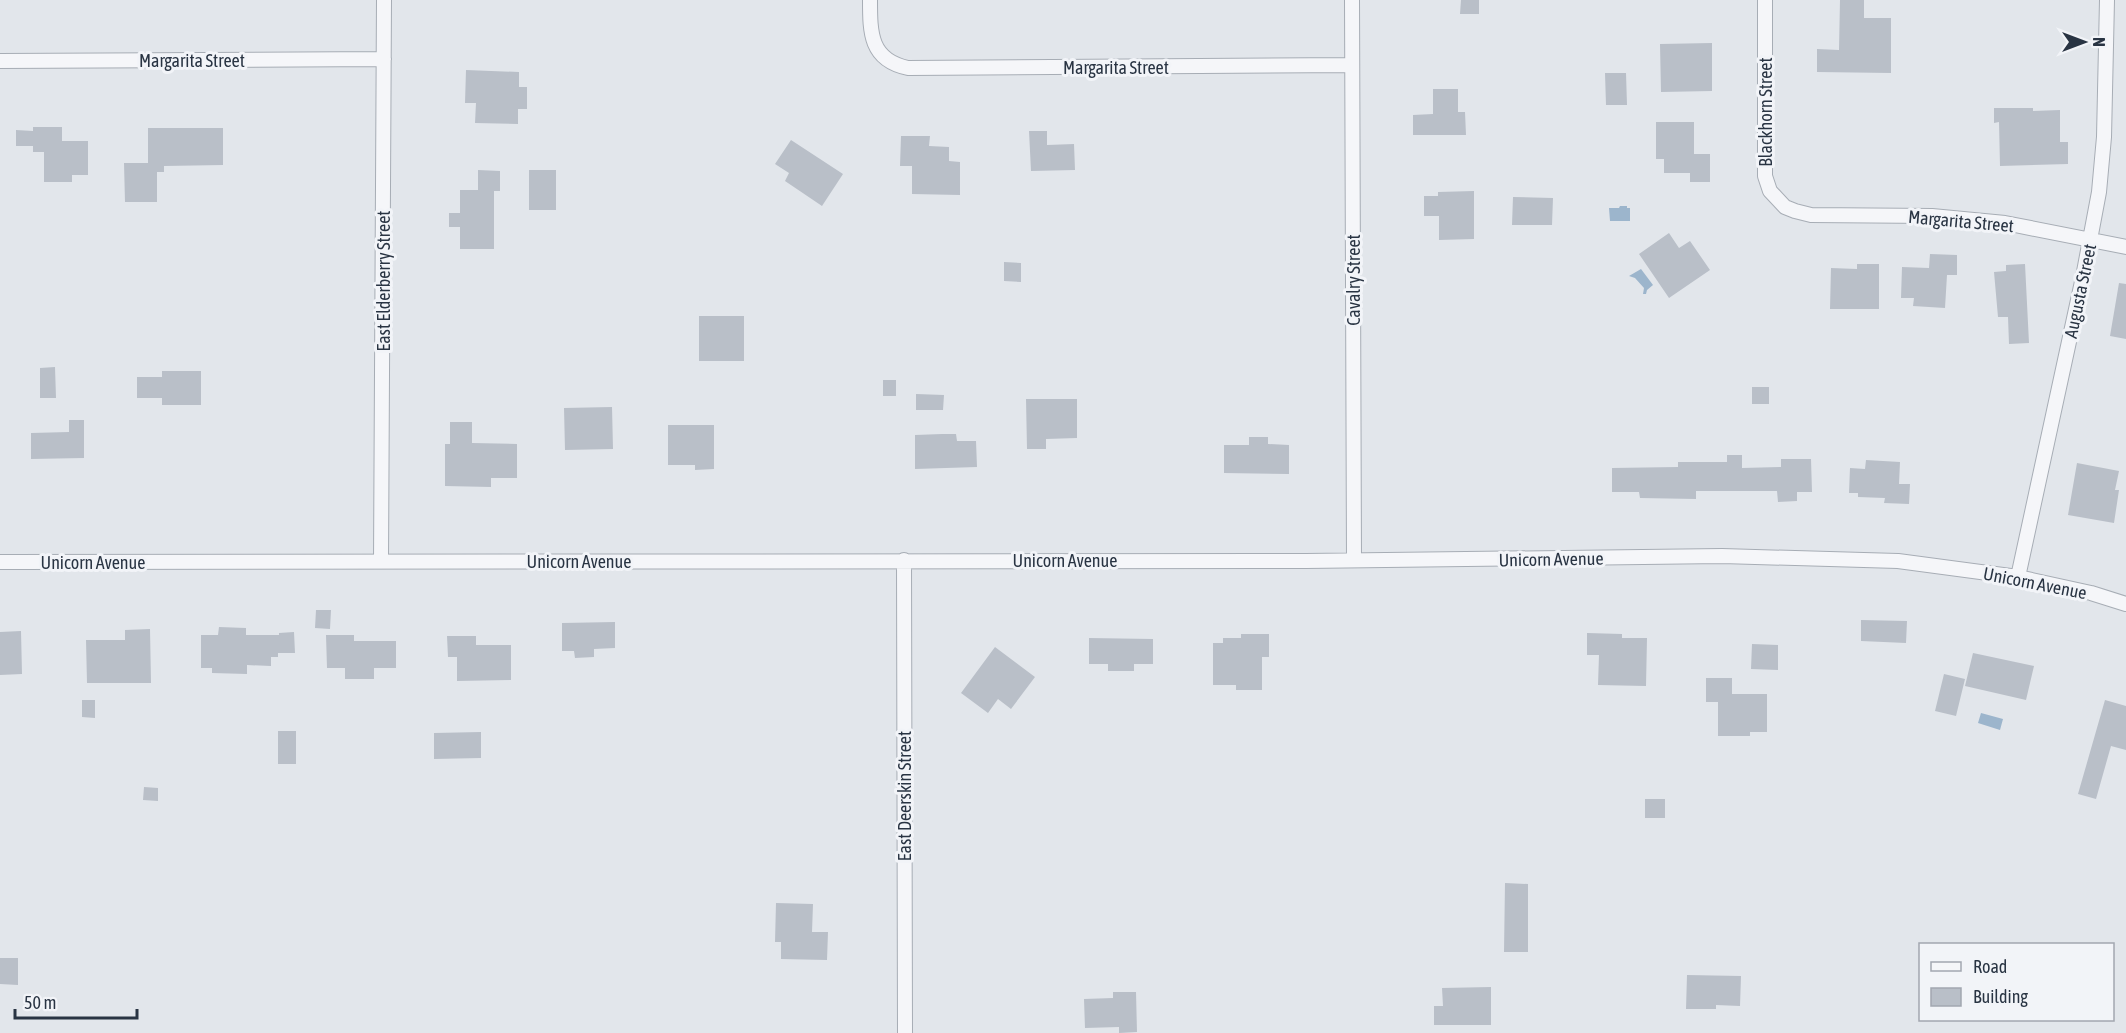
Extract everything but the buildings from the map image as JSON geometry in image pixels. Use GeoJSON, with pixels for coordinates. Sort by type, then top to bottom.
{"type":"FeatureCollection","features":[{"type":"Feature","properties":{"kind":"street","name":"East Elderberry Street"},"geometry":{"type":"LineString","coordinates":[[381,561],[384,0]]}},
{"type":"Feature","properties":{"kind":"street","name":"Margarita Street"},"geometry":{"type":"LineString","coordinates":[[870,0],[870,27],[874,43],[883,57],[896,65],[908,68],[1352,65]]}},
{"type":"Feature","properties":{"kind":"street","name":"Cavalry Street"},"geometry":{"type":"LineString","coordinates":[[1352,0],[1354,559]]}},
{"type":"Feature","properties":{"kind":"street","name":"Blackhorn Street"},"geometry":{"type":"LineString","coordinates":[[1765,0],[1765,176],[1770,191],[1785,207],[1795,212]]}},
{"type":"Feature","properties":{"kind":"street","name":"Augusta Street"},"geometry":{"type":"LineString","coordinates":[[2018,577],[2099,192],[2104,137],[2106,0]]}},
{"type":"Feature","properties":{"kind":"street","name":"Margarita Street"},"geometry":{"type":"LineString","coordinates":[[0,61],[384,59]]}},
{"type":"Feature","properties":{"kind":"street","name":"Margarita Street"},"geometry":{"type":"LineString","coordinates":[[1795,212],[1953,218],[2004,223],[2126,247]]}},
{"type":"Feature","properties":{"kind":"street","name":"Unicorn Avenue"},"geometry":{"type":"LineString","coordinates":[[0,562],[1306,561],[1733,556],[1898,561],[2018,577],[2091,593],[2126,604]]}},
{"type":"Feature","properties":{"kind":"street","name":"East Deerskin Street"},"geometry":{"type":"LineString","coordinates":[[904,560],[905,1033]]}},
{"type":"Feature","properties":{"kind":"water"},"geometry":{"type":"Polygon","coordinates":[[[1620,206],[1630,208],[1630,221],[1610,221],[1609,208],[1620,206]]]}},
{"type":"Feature","properties":{"kind":"water"},"geometry":{"type":"Polygon","coordinates":[[[1641,269],[1653,285],[1646,294],[1643,294],[1644,288],[1635,278],[1629,276],[1641,269]]]}},
{"type":"Feature","properties":{"kind":"water"},"geometry":{"type":"Polygon","coordinates":[[[1981,713],[2003,719],[2000,730],[1978,723],[1981,713]]]}}]}
